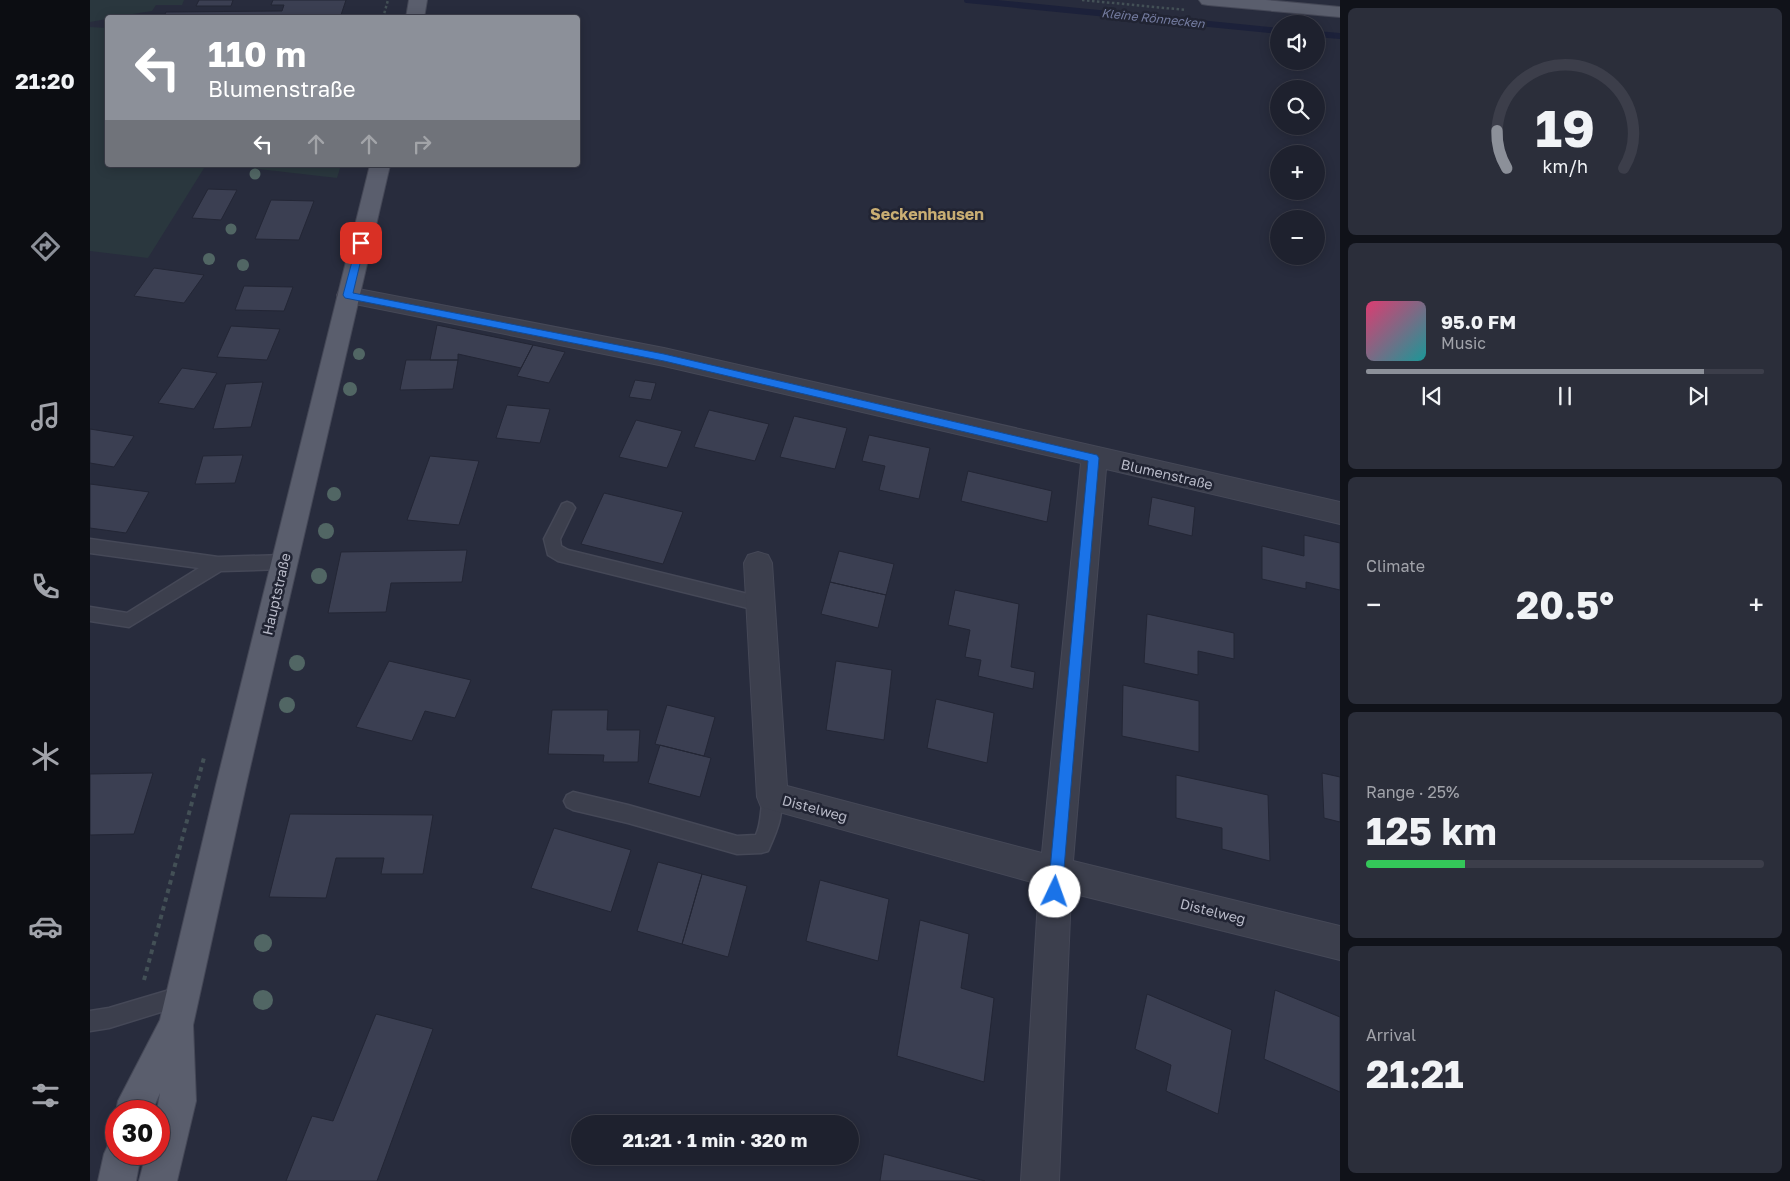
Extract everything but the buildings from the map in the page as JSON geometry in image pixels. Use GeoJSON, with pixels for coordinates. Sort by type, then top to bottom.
{"type":"FeatureCollection","features":[{"type":"Feature","properties":{"kind":"main road"},"geometry":{"type":"LineString","coordinates":[[416,15],[418,0]]}},
{"type":"Feature","properties":{"kind":"main road"},"geometry":{"type":"LineString","coordinates":[[1208,0],[1277,3],[1340,12]]}},
{"type":"Feature","properties":{"kind":"main road","name":"Hauptstraße"},"geometry":{"type":"LineString","coordinates":[[158,1181],[178,1101],[180,1011],[231,785],[380,167]]}},
{"type":"Feature","properties":{"kind":"main road","name":"Hauptstraße"},"geometry":{"type":"LineString","coordinates":[[136,1100],[180,1011]]}},
{"type":"Feature","properties":{"kind":"main road"},"geometry":{"type":"LineString","coordinates":[[117,1181],[121,1165]]}},
{"type":"Feature","properties":{"kind":"street","name":"Blumenstraße"},"geometry":{"type":"LineString","coordinates":[[348,295],[664,357],[1094,458],[1340,513]]}},
{"type":"Feature","properties":{"kind":"street"},"geometry":{"type":"LineString","coordinates":[[1040,1181],[1056,873],[1094,458]]}},
{"type":"Feature","properties":{"kind":"street","name":"Distelweg"},"geometry":{"type":"LineString","coordinates":[[758,563],[772,797],[1056,873],[1340,943]]}},
{"type":"Feature","properties":{"kind":"lane"},"geometry":{"type":"LineString","coordinates":[[567,508],[552,539],[554,550],[564,556],[760,604]]}},
{"type":"Feature","properties":{"kind":"lane"},"geometry":{"type":"LineString","coordinates":[[90,546],[218,564],[284,562]]}},
{"type":"Feature","properties":{"kind":"lane"},"geometry":{"type":"LineString","coordinates":[[90,614],[129,620],[218,564]]}},
{"type":"Feature","properties":{"kind":"lane"},"geometry":{"type":"LineString","coordinates":[[573,801],[628,814],[737,845],[761,844],[770,825],[772,797]]}},
{"type":"Feature","properties":{"kind":"lane"},"geometry":{"type":"LineString","coordinates":[[90,1021],[180,1011]]}},
{"type":"Feature","properties":{"kind":"path"},"geometry":{"type":"LineString","coordinates":[[384,15],[388,0]]}},
{"type":"Feature","properties":{"kind":"shaded area"},"geometry":{"type":"Polygon","coordinates":[[[90,0],[184,0],[182,5],[156,5],[152,11],[127,15],[105,15],[105,19],[90,22],[90,0]]]}},
{"type":"Feature","properties":{"kind":"shaded area"},"geometry":{"type":"Polygon","coordinates":[[[90,27],[105,28],[105,167],[205,167],[148,258],[90,251],[90,27]]]}},
{"type":"Feature","properties":{"kind":"shaded area"},"geometry":{"type":"Polygon","coordinates":[[[241,167],[340,167],[337,178],[241,167]]]}},
{"type":"Feature","properties":{"kind":"waterway","name":"Kleine Rönnecken"},"geometry":{"type":"LineString","coordinates":[[967,0],[1270,30]]}},
{"type":"Feature","properties":{"kind":"waterway","name":"Kleine Rönnecken"},"geometry":{"type":"LineString","coordinates":[[1325,35],[1340,36]]}},
{"type":"Feature","properties":{"kind":"district","name":"Seckenhausen"},"geometry":{"type":"Point","coordinates":[927,214]}},
{"type":"Feature","properties":{"kind":"route"},"geometry":{"type":"LineString","coordinates":[[361,243],[348,295],[664,357],[1094,458],[1055,892]]}}]}
